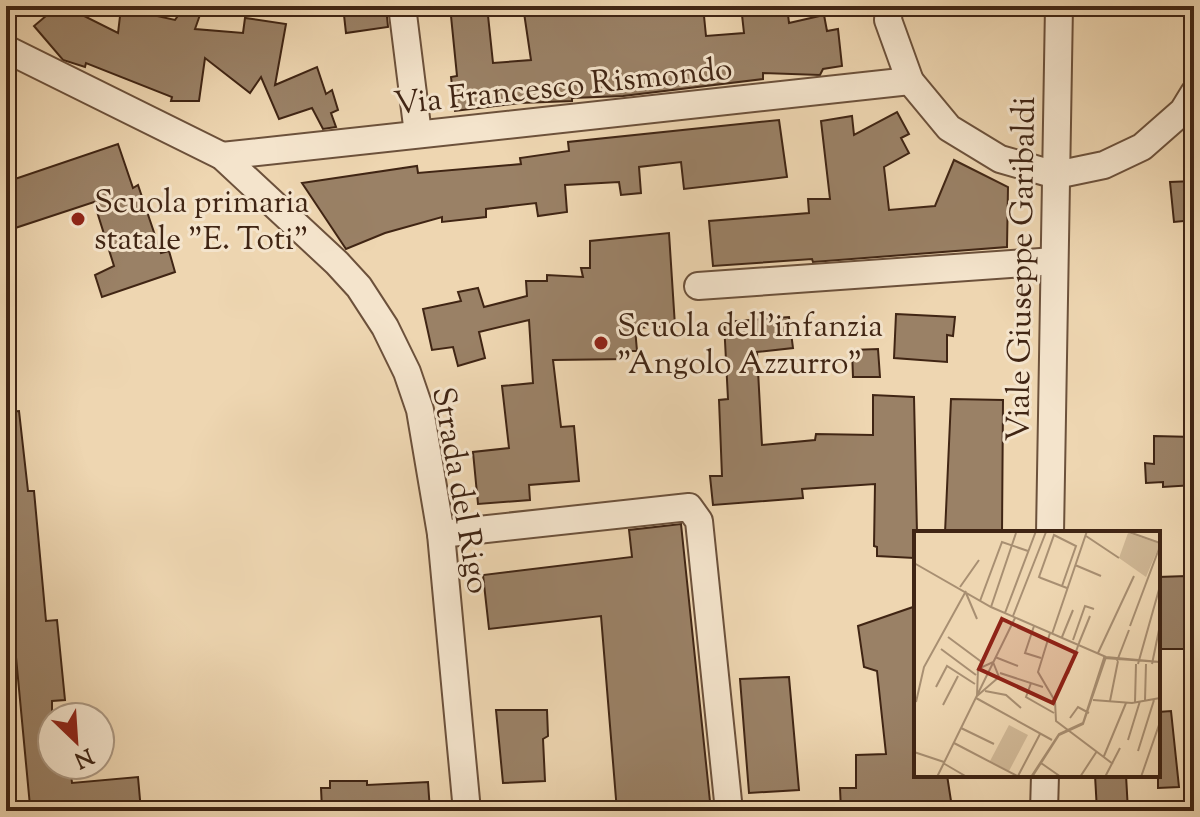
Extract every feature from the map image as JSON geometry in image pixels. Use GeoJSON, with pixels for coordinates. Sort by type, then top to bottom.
{"type":"FeatureCollection","features":[{"type":"Feature","properties":{"kind":"street"},"geometry":{"type":"LineString","coordinates":[[402,6],[418,134]]}},
{"type":"Feature","properties":{"kind":"street"},"geometry":{"type":"LineString","coordinates":[[889,6],[888,20],[910,81],[949,128],[1000,159],[1056,175],[1104,165],[1142,147],[1190,106]]}},
{"type":"Feature","properties":{"kind":"street","name":"Viale Giuseppe Garibaldi"},"geometry":{"type":"LineString","coordinates":[[1050,531],[1059,6]]}},
{"type":"Feature","properties":{"kind":"street","name":"Strada del Rigo"},"geometry":{"type":"LineString","coordinates":[[6,49],[222,156],[337,263],[359,287],[385,327],[407,372],[420,410],[441,534],[467,811]]}},
{"type":"Feature","properties":{"kind":"street","name":"Via Francesco Rismondo"},"geometry":{"type":"LineString","coordinates":[[222,156],[910,81]]}},
{"type":"Feature","properties":{"kind":"street"},"geometry":{"type":"LineString","coordinates":[[698,286],[1054,261]]}},
{"type":"Feature","properties":{"kind":"street"},"geometry":{"type":"LineString","coordinates":[[441,534],[689,507],[699,521],[729,811]]}},
{"type":"Feature","properties":{"kind":"street"},"geometry":{"type":"LineString","coordinates":[[1044,811],[1045,777]]}},
{"type":"Feature","properties":{"kind":"building"},"geometry":{"type":"Polygon","coordinates":[[[64,6],[73,6],[78,13],[118,33],[121,8],[175,20],[184,7],[201,12],[195,29],[243,33],[245,18],[286,24],[275,85],[317,67],[326,94],[332,90],[338,110],[331,113],[336,127],[323,129],[312,108],[279,119],[261,77],[250,93],[205,58],[199,101],[171,101],[172,97],[86,63],[85,67],[63,60],[34,26],[53,10],[56,15],[64,6]]]}},
{"type":"Feature","properties":{"kind":"building"},"geometry":{"type":"Polygon","coordinates":[[[343,6],[386,6],[388,27],[346,33],[343,6]]]}},
{"type":"Feature","properties":{"kind":"building"},"geometry":{"type":"Polygon","coordinates":[[[450,6],[487,6],[493,63],[531,60],[523,6],[703,6],[706,36],[744,33],[741,6],[787,6],[789,23],[824,15],[827,31],[838,29],[842,66],[823,69],[820,75],[763,73],[763,79],[623,96],[572,98],[572,101],[520,103],[455,111],[451,77],[457,76],[450,6]]]}},
{"type":"Feature","properties":{"kind":"building"},"geometry":{"type":"Polygon","coordinates":[[[897,112],[909,134],[901,138],[909,153],[884,167],[889,210],[935,206],[954,160],[1008,187],[1007,247],[813,262],[812,259],[713,266],[709,221],[809,213],[808,199],[830,199],[821,121],[852,116],[854,135],[897,112]]]}},
{"type":"Feature","properties":{"kind":"building"},"geometry":{"type":"Polygon","coordinates":[[[779,120],[787,177],[684,189],[681,162],[639,167],[641,193],[621,195],[619,182],[565,185],[567,212],[538,216],[536,203],[486,209],[486,217],[442,222],[442,217],[385,233],[346,249],[302,183],[417,166],[418,173],[521,164],[520,158],[569,151],[568,142],[779,120]]]}},
{"type":"Feature","properties":{"kind":"building"},"geometry":{"type":"Polygon","coordinates":[[[118,144],[133,188],[138,185],[161,253],[169,251],[175,272],[102,297],[95,275],[114,266],[94,202],[6,231],[6,182],[118,144]]]}},
{"type":"Feature","properties":{"kind":"building"},"geometry":{"type":"Polygon","coordinates":[[[1194,181],[1194,220],[1174,222],[1170,182],[1194,181]]]}},
{"type":"Feature","properties":{"kind":"building"},"geometry":{"type":"Polygon","coordinates":[[[669,233],[675,326],[635,328],[637,351],[627,351],[628,359],[553,360],[561,427],[574,426],[579,481],[529,485],[530,500],[478,504],[473,452],[509,448],[502,386],[533,383],[529,320],[479,332],[485,358],[458,366],[453,347],[432,350],[423,309],[461,301],[458,292],[478,288],[484,307],[527,296],[526,281],[547,281],[547,275],[583,277],[581,268],[590,268],[590,241],[669,233]]]}},
{"type":"Feature","properties":{"kind":"building"},"geometry":{"type":"Polygon","coordinates":[[[896,314],[955,317],[953,336],[947,335],[947,362],[894,358],[896,314]]]}},
{"type":"Feature","properties":{"kind":"building"},"geometry":{"type":"Polygon","coordinates":[[[789,317],[793,348],[757,352],[762,445],[815,440],[816,434],[873,435],[873,395],[914,397],[917,531],[914,531],[914,558],[877,556],[877,547],[874,546],[875,484],[802,489],[803,498],[713,505],[710,476],[722,476],[719,400],[728,399],[724,322],[789,317]]]}},
{"type":"Feature","properties":{"kind":"building"},"geometry":{"type":"Polygon","coordinates":[[[878,349],[880,377],[853,377],[852,350],[878,349]]]}},
{"type":"Feature","properties":{"kind":"building"},"geometry":{"type":"Polygon","coordinates":[[[951,399],[1003,400],[1002,531],[945,531],[951,399]]]}},
{"type":"Feature","properties":{"kind":"building"},"geometry":{"type":"Polygon","coordinates":[[[19,411],[28,491],[34,491],[46,621],[57,620],[65,700],[36,701],[36,781],[72,783],[138,777],[141,811],[54,811],[53,804],[30,806],[11,604],[6,604],[6,412],[19,411]]]}},
{"type":"Feature","properties":{"kind":"building"},"geometry":{"type":"Polygon","coordinates":[[[1154,436],[1194,437],[1194,485],[1163,487],[1163,482],[1146,483],[1145,463],[1154,464],[1154,436]]]}},
{"type":"Feature","properties":{"kind":"building"},"geometry":{"type":"Polygon","coordinates":[[[681,524],[711,811],[617,811],[601,616],[489,629],[483,575],[632,557],[629,530],[681,524]]]}},
{"type":"Feature","properties":{"kind":"building"},"geometry":{"type":"Polygon","coordinates":[[[1160,577],[1194,578],[1194,649],[1160,649],[1160,577]]]}},
{"type":"Feature","properties":{"kind":"building"},"geometry":{"type":"Polygon","coordinates":[[[914,607],[914,777],[947,777],[951,801],[889,811],[841,811],[840,788],[856,788],[856,755],[886,754],[877,671],[864,667],[858,626],[914,607]]]}},
{"type":"Feature","properties":{"kind":"building"},"geometry":{"type":"Polygon","coordinates":[[[789,677],[799,790],[749,793],[740,679],[789,677]]]}},
{"type":"Feature","properties":{"kind":"building"},"geometry":{"type":"Polygon","coordinates":[[[496,710],[547,710],[548,736],[543,739],[545,781],[503,783],[496,710]]]}},
{"type":"Feature","properties":{"kind":"building"},"geometry":{"type":"Polygon","coordinates":[[[1171,711],[1179,787],[1158,788],[1160,712],[1171,711]]]}},
{"type":"Feature","properties":{"kind":"building"},"geometry":{"type":"Polygon","coordinates":[[[1095,777],[1126,777],[1128,811],[1097,811],[1095,777]]]}},
{"type":"Feature","properties":{"kind":"building"},"geometry":{"type":"Polygon","coordinates":[[[330,781],[367,781],[367,785],[428,782],[430,811],[368,811],[368,807],[322,810],[321,788],[330,788],[330,781]]]}},
{"type":"Feature","properties":{"kind":"place","name":"Scuola primaria statale \"E. Toti\""},"geometry":{"type":"Point","coordinates":[78,219]}},
{"type":"Feature","properties":{"kind":"place","name":"Scuola dell'infanzia \"Angolo Azzurro\""},"geometry":{"type":"Point","coordinates":[601,343]}}]}
